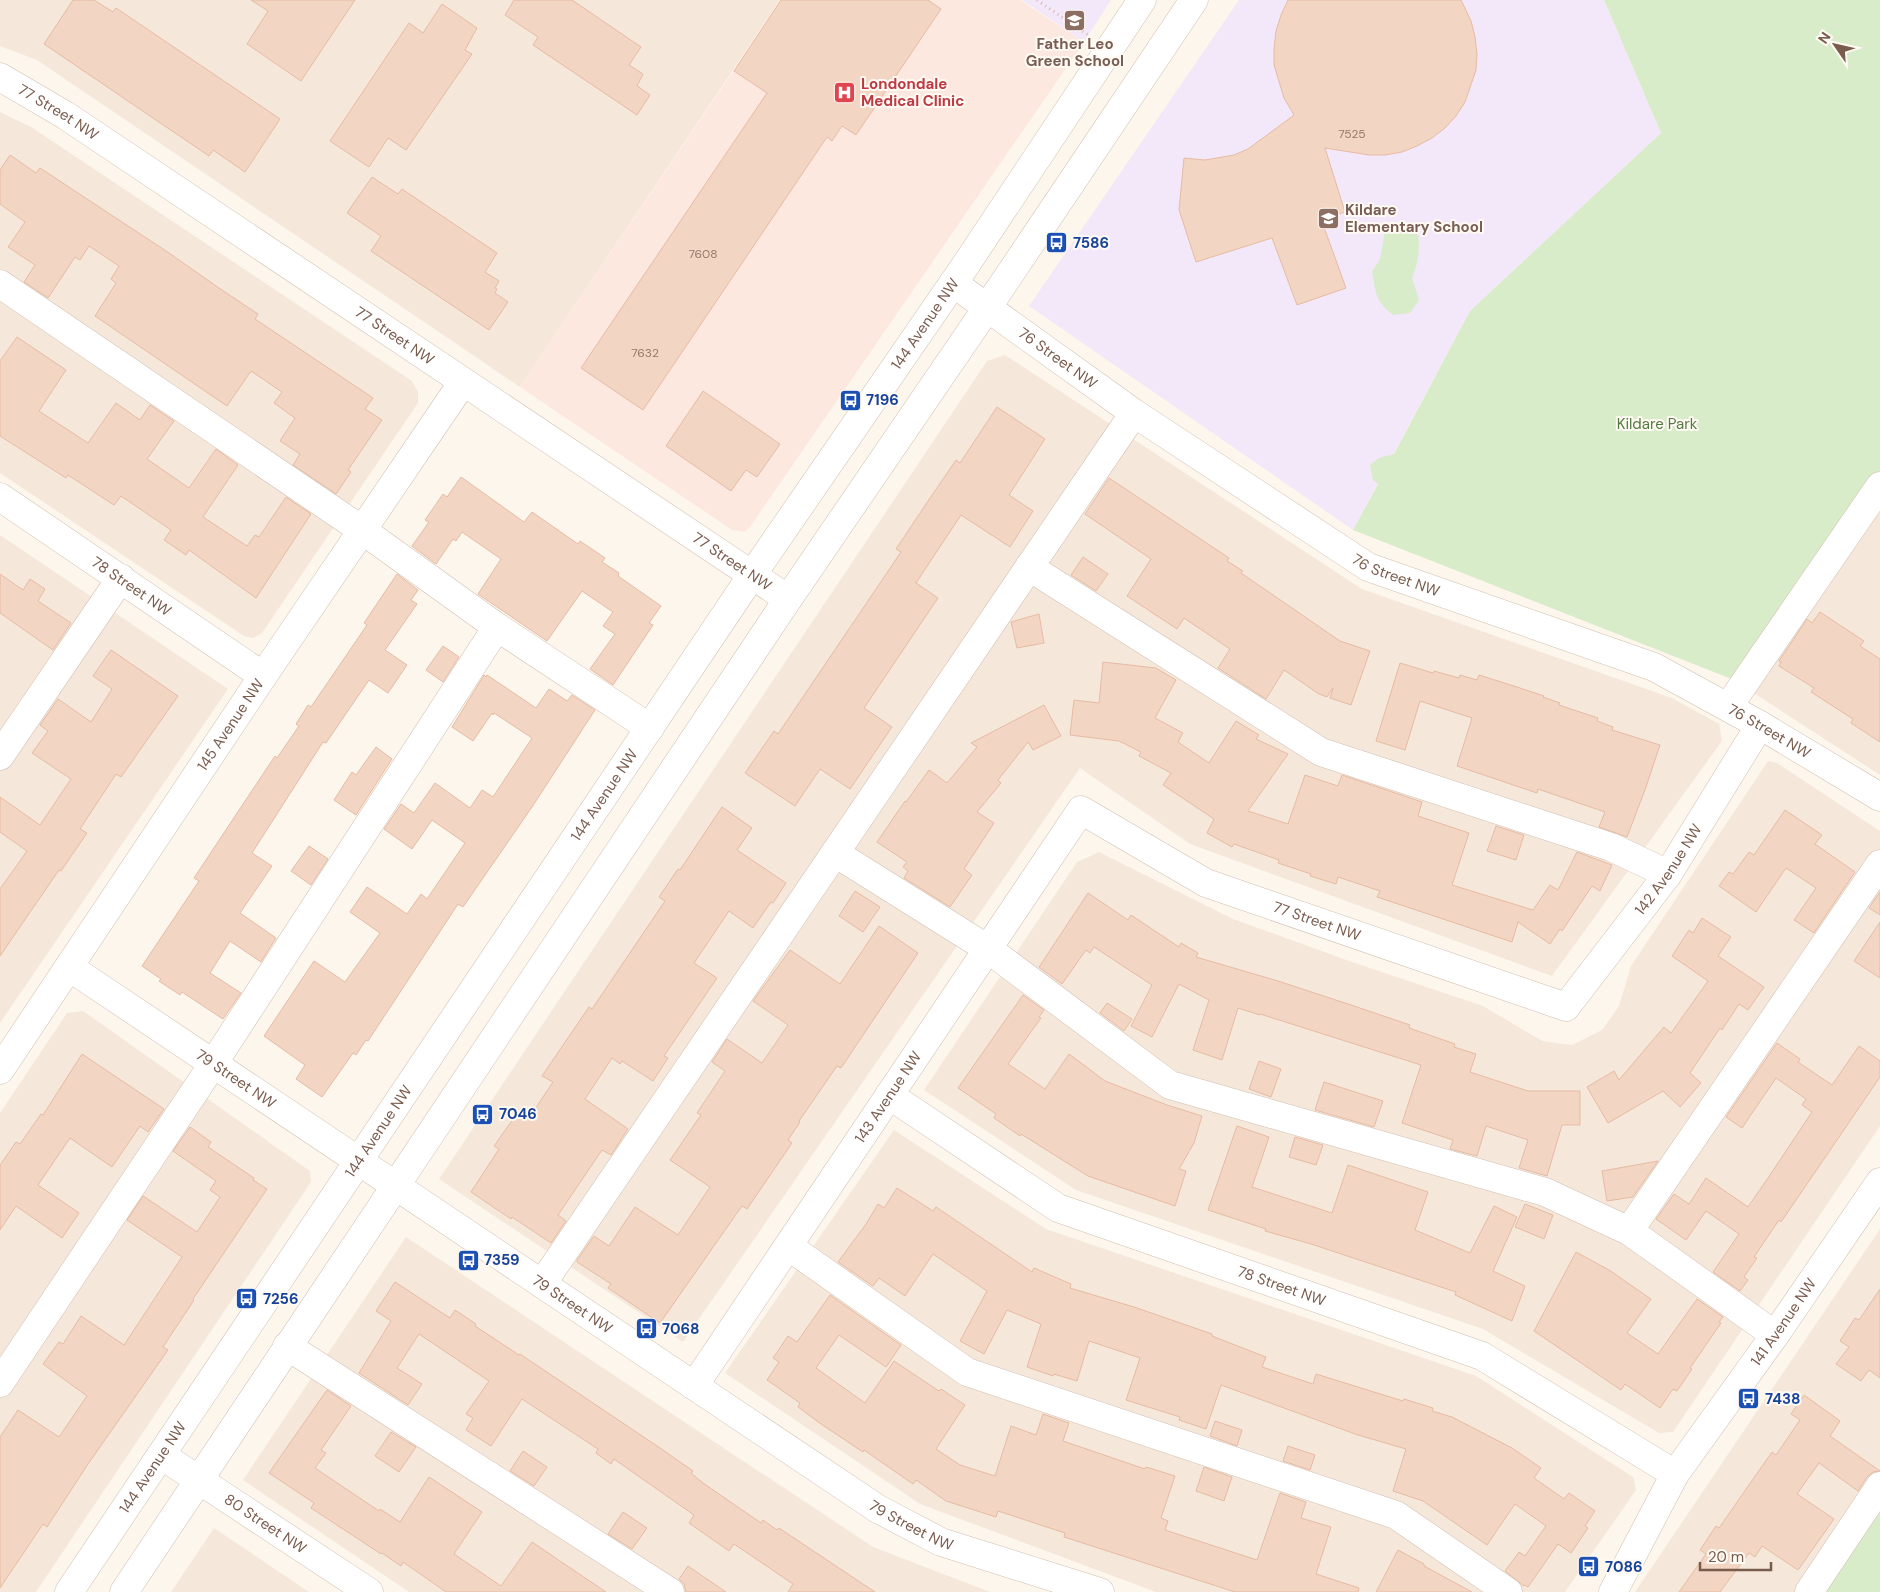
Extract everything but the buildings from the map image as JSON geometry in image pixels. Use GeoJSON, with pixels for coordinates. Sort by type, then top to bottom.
{"type":"FeatureCollection","features":[{"type":"Feature","properties":{"kind":"street","name":"144 Avenue NW"},"geometry":{"type":"LineString","coordinates":[[69,1592],[752,575],[953,282],[1142,0]]}},
{"type":"Feature","properties":{"kind":"street"},"geometry":{"type":"LineString","coordinates":[[124,1592],[788,599],[1194,0]]}},
{"type":"Feature","properties":{"kind":"street","name":"77 Street NW"},"geometry":{"type":"LineString","coordinates":[[0,77],[65,115],[788,599]]}},
{"type":"Feature","properties":{"kind":"street","name":"76 Street NW"},"geometry":{"type":"LineString","coordinates":[[953,282],[1134,413],[1368,567],[1654,666],[1760,725],[1880,797]]}},
{"type":"Feature","properties":{"kind":"street"},"geometry":{"type":"LineString","coordinates":[[0,284],[362,530],[497,628],[650,728]]}},
{"type":"Feature","properties":{"kind":"street","name":"145 Avenue NW"},"geometry":{"type":"LineString","coordinates":[[0,1070],[263,676],[463,382]]}},
{"type":"Feature","properties":{"kind":"street"},"geometry":{"type":"LineString","coordinates":[[542,1284],[1134,413]]}},
{"type":"Feature","properties":{"kind":"street"},"geometry":{"type":"LineString","coordinates":[[1728,707],[1880,486]]}},
{"type":"Feature","properties":{"kind":"street","name":"78 Street NW"},"geometry":{"type":"LineString","coordinates":[[0,497],[263,676]]}},
{"type":"Feature","properties":{"kind":"street"},"geometry":{"type":"LineString","coordinates":[[1029,567],[1321,752],[1611,847],[1668,874]]}},
{"type":"Feature","properties":{"kind":"street"},"geometry":{"type":"LineString","coordinates":[[0,756],[121,578]]}},
{"type":"Feature","properties":{"kind":"street"},"geometry":{"type":"LineString","coordinates":[[0,1383],[212,1064],[497,628]]}},
{"type":"Feature","properties":{"kind":"street","name":"142 Avenue NW"},"geometry":{"type":"LineString","coordinates":[[1566,1007],[1668,874],[1760,725]]}},
{"type":"Feature","properties":{"kind":"street","name":"77 Street NW"},"geometry":{"type":"LineString","coordinates":[[1081,810],[1206,883],[1566,1007]]}},
{"type":"Feature","properties":{"kind":"street","name":"143 Avenue NW"},"geometry":{"type":"LineString","coordinates":[[694,1386],[1081,810]]}},
{"type":"Feature","properties":{"kind":"street"},"geometry":{"type":"LineString","coordinates":[[835,853],[988,949],[1170,1085],[1545,1192],[1629,1231],[1775,1335]]}},
{"type":"Feature","properties":{"kind":"street"},"geometry":{"type":"LineString","coordinates":[[1629,1231],[1880,864]]}},
{"type":"Feature","properties":{"kind":"street","name":"79 Street NW"},"geometry":{"type":"LineString","coordinates":[[69,967],[878,1509],[941,1542],[1100,1592]]}},
{"type":"Feature","properties":{"kind":"street","name":"78 Street NW"},"geometry":{"type":"LineString","coordinates":[[889,1095],[1058,1208],[1482,1356],[1675,1474]]}},
{"type":"Feature","properties":{"kind":"street","name":"141 Avenue NW"},"geometry":{"type":"LineString","coordinates":[[1613,1592],[1675,1474],[1775,1335],[1880,1182]]}},
{"type":"Feature","properties":{"kind":"street"},"geometry":{"type":"LineString","coordinates":[[788,1246],[967,1372],[1396,1515],[1508,1592]]}},
{"type":"Feature","properties":{"kind":"street"},"geometry":{"type":"LineString","coordinates":[[287,1346],[670,1592]]}},
{"type":"Feature","properties":{"kind":"street","name":"80 Street NW"},"geometry":{"type":"LineString","coordinates":[[161,1455],[369,1592]]}},
{"type":"Feature","properties":{"kind":"street"},"geometry":{"type":"LineString","coordinates":[[1809,1592],[1880,1486]]}},
{"type":"Feature","properties":{"kind":"path"},"geometry":{"type":"LineString","coordinates":[[1036,0],[1093,38]]}},
{"type":"Feature","properties":{"kind":"shaded area"},"geometry":{"type":"Polygon","coordinates":[[[0,0],[780,0],[520,387],[37,60],[0,46],[0,0]]]}},
{"type":"Feature","properties":{"kind":"shaded area"},"geometry":{"type":"Polygon","coordinates":[[[781,0],[1020,0],[1084,42],[750,527],[744,532],[732,530],[520,387],[781,0]]]}},
{"type":"Feature","properties":{"kind":"shaded area","name":"Father Leo Green School"},"geometry":{"type":"Polygon","coordinates":[[[1022,0],[1111,0],[1084,42],[1022,0]]]}},
{"type":"Feature","properties":{"kind":"shaded area","name":"Kildare Elementary School"},"geometry":{"type":"Polygon","coordinates":[[[1239,0],[1604,0],[1661,133],[1470,311],[1353,530],[1029,306],[1239,0]]]}},
{"type":"Feature","properties":{"kind":"shaded area"},"geometry":{"type":"Polygon","coordinates":[[[0,112],[31,127],[412,381],[418,392],[418,403],[262,633],[253,638],[244,636],[0,473],[0,112]]]}},
{"type":"Feature","properties":{"kind":"shaded area"},"geometry":{"type":"Polygon","coordinates":[[[1005,355],[1362,589],[1672,698],[1719,724],[1722,741],[1552,976],[1190,844],[1080,768],[683,1342],[439,1179],[987,361],[1005,355]]]}},
{"type":"Feature","properties":{"kind":"shaded area"},"geometry":{"type":"Polygon","coordinates":[[[1880,470],[1880,775],[1734,680],[1880,470]]]}},
{"type":"Feature","properties":{"kind":"shaded area"},"geometry":{"type":"Polygon","coordinates":[[[0,535],[228,689],[0,1023],[0,535]]]}},
{"type":"Feature","properties":{"kind":"shaded area"},"geometry":{"type":"Polygon","coordinates":[[[1768,761],[1777,763],[1880,831],[1880,1126],[1673,1432],[1659,1433],[1483,1329],[1076,1190],[924,1090],[1077,862],[1099,852],[1233,919],[1483,1006],[1542,1041],[1572,1045],[1602,1030],[1619,1006],[1631,966],[1768,761]]]}},
{"type":"Feature","properties":{"kind":"shaded area"},"geometry":{"type":"Polygon","coordinates":[[[83,1011],[310,1171],[311,1182],[36,1592],[0,1592],[0,1113],[67,1013],[83,1011]]]}},
{"type":"Feature","properties":{"kind":"shaded area"},"geometry":{"type":"Polygon","coordinates":[[[894,1130],[1046,1229],[1476,1376],[1633,1477],[1636,1490],[1565,1592],[1156,1592],[920,1504],[725,1373],[894,1130]]]}},
{"type":"Feature","properties":{"kind":"shaded area"},"geometry":{"type":"Polygon","coordinates":[[[1880,1229],[1880,1504],[1820,1592],[1635,1592],[1880,1229]]]}},
{"type":"Feature","properties":{"kind":"shaded area"},"geometry":{"type":"Polygon","coordinates":[[[406,1237],[873,1547],[990,1592],[409,1592],[243,1480],[406,1237]]]}},
{"type":"Feature","properties":{"kind":"shaded area"},"geometry":{"type":"Polygon","coordinates":[[[214,1528],[309,1592],[171,1592],[214,1528]]]}},
{"type":"Feature","properties":{"kind":"green space","name":"Kildare Park"},"geometry":{"type":"Polygon","coordinates":[[[1604,0],[1880,0],[1880,470],[1734,680],[1353,530],[1378,484],[1373,480],[1370,465],[1379,458],[1394,454],[1470,311],[1661,133],[1604,0]]]}},
{"type":"Feature","properties":{"kind":"green space"},"geometry":{"type":"Polygon","coordinates":[[[1408,223],[1417,226],[1419,240],[1417,265],[1412,278],[1419,300],[1410,313],[1393,315],[1380,301],[1372,272],[1380,259],[1385,230],[1397,224],[1408,223]]]}},
{"type":"Feature","properties":{"kind":"green space"},"geometry":{"type":"Polygon","coordinates":[[[1880,1504],[1880,1592],[1820,1592],[1880,1504]]]}},
{"type":"Feature","properties":{"kind":"place","name":"Father Leo Green School"},"geometry":{"type":"Point","coordinates":[1075,21]}},
{"type":"Feature","properties":{"kind":"place","name":"Londondale Medical Clinic"},"geometry":{"type":"Point","coordinates":[845,93]}},
{"type":"Feature","properties":{"kind":"place","name":"Kildare Elementary School"},"geometry":{"type":"Point","coordinates":[1329,219]}},
{"type":"Feature","properties":{"kind":"place","name":"7586"},"geometry":{"type":"Point","coordinates":[1057,243]}},
{"type":"Feature","properties":{"kind":"place","name":"7196"},"geometry":{"type":"Point","coordinates":[850,400]}},
{"type":"Feature","properties":{"kind":"place","name":"7046"},"geometry":{"type":"Point","coordinates":[483,1114]}},
{"type":"Feature","properties":{"kind":"place","name":"7359"},"geometry":{"type":"Point","coordinates":[468,1260]}},
{"type":"Feature","properties":{"kind":"place","name":"7256"},"geometry":{"type":"Point","coordinates":[247,1299]}},
{"type":"Feature","properties":{"kind":"place","name":"7068"},"geometry":{"type":"Point","coordinates":[646,1329]}},
{"type":"Feature","properties":{"kind":"place","name":"7438"},"geometry":{"type":"Point","coordinates":[1749,1399]}},
{"type":"Feature","properties":{"kind":"place","name":"7086"},"geometry":{"type":"Point","coordinates":[1589,1567]}}]}
